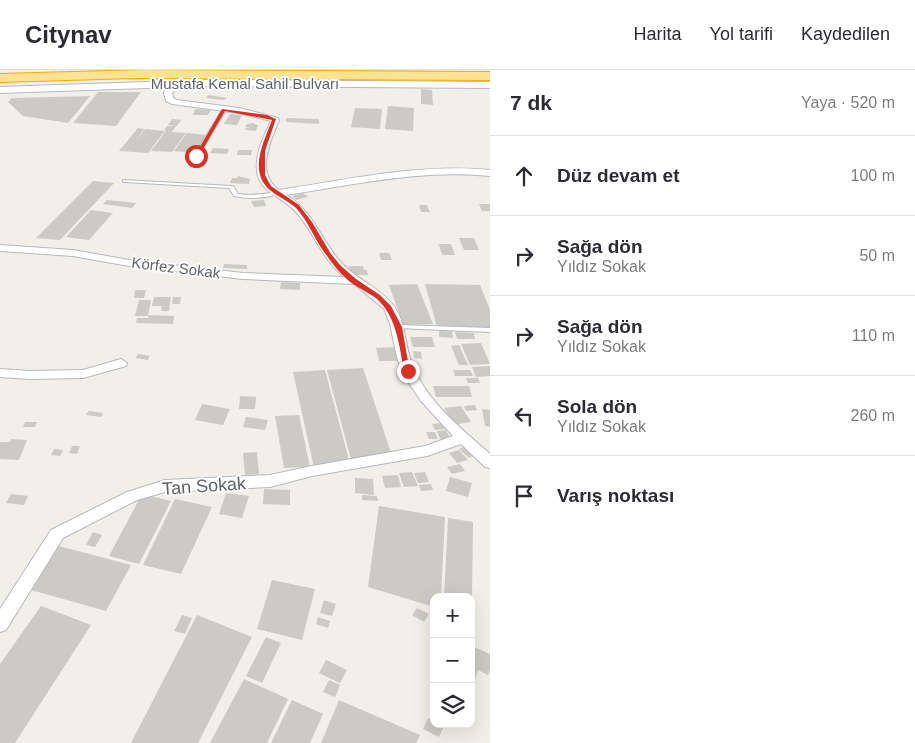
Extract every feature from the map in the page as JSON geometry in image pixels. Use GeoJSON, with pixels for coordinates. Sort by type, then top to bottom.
{"type":"FeatureCollection","features":[{"type":"Feature","properties":{"kind":"highway"},"geometry":{"type":"LineString","coordinates":[[0,72],[106,70]]}},
{"type":"Feature","properties":{"kind":"highway"},"geometry":{"type":"LineString","coordinates":[[0,78],[136,74],[490,76]]}},
{"type":"Feature","properties":{"kind":"highway"},"geometry":{"type":"LineString","coordinates":[[0,83],[236,75]]}},
{"type":"Feature","properties":{"kind":"main road","name":"Mustafa Kemal Sahil Bulvarı"},"geometry":{"type":"LineString","coordinates":[[0,90],[177,84],[490,84]]}},
{"type":"Feature","properties":{"kind":"street"},"geometry":{"type":"LineString","coordinates":[[177,84],[168,93],[169,99],[267,116],[274,120],[263,151],[262,175],[269,187],[297,207],[310,222],[328,255],[354,281],[383,302],[388,308],[399,327],[408,371],[421,392],[463,438],[490,463]]}},
{"type":"Feature","properties":{"kind":"street"},"geometry":{"type":"LineString","coordinates":[[277,193],[428,172],[471,171],[490,173]]}},
{"type":"Feature","properties":{"kind":"street","name":"Körfez Sokak"},"geometry":{"type":"LineString","coordinates":[[0,248],[73,253],[129,263],[243,276],[354,281]]}},
{"type":"Feature","properties":{"kind":"street"},"geometry":{"type":"LineString","coordinates":[[0,373],[30,375],[83,374],[121,363]]}},
{"type":"Feature","properties":{"kind":"street","name":"Tan Sokak"},"geometry":{"type":"LineString","coordinates":[[0,624],[57,534],[132,496],[165,486],[270,481],[312,471],[427,452],[463,438]]}},
{"type":"Feature","properties":{"kind":"lane"},"geometry":{"type":"LineString","coordinates":[[196,156],[224,110]]}},
{"type":"Feature","properties":{"kind":"lane"},"geometry":{"type":"LineString","coordinates":[[125,181],[231,187],[236,194],[243,196],[258,197],[277,193]]}},
{"type":"Feature","properties":{"kind":"lane"},"geometry":{"type":"LineString","coordinates":[[399,327],[490,330]]}},
{"type":"Feature","properties":{"kind":"building"},"geometry":{"type":"Polygon","coordinates":[[[421,89],[432,90],[433,105],[421,104],[421,89]]]}},
{"type":"Feature","properties":{"kind":"building"},"geometry":{"type":"Polygon","coordinates":[[[98,92],[141,92],[116,126],[73,123],[98,92]]]}},
{"type":"Feature","properties":{"kind":"building"},"geometry":{"type":"Polygon","coordinates":[[[209,95],[227,98],[224,100],[206,98],[209,95]]]}},
{"type":"Feature","properties":{"kind":"building"},"geometry":{"type":"Polygon","coordinates":[[[90,96],[68,123],[23,116],[8,102],[12,98],[90,96]]]}},
{"type":"Feature","properties":{"kind":"building"},"geometry":{"type":"Polygon","coordinates":[[[388,106],[414,108],[413,131],[385,129],[388,106]]]}},
{"type":"Feature","properties":{"kind":"building"},"geometry":{"type":"Polygon","coordinates":[[[355,108],[382,109],[380,129],[351,127],[355,108]]]}},
{"type":"Feature","properties":{"kind":"building"},"geometry":{"type":"Polygon","coordinates":[[[195,109],[211,110],[208,115],[193,115],[195,109]]]}},
{"type":"Feature","properties":{"kind":"building"},"geometry":{"type":"Polygon","coordinates":[[[230,114],[242,115],[237,125],[224,124],[230,114]]]}},
{"type":"Feature","properties":{"kind":"building"},"geometry":{"type":"Polygon","coordinates":[[[286,118],[319,119],[319,124],[286,122],[286,118]]]}},
{"type":"Feature","properties":{"kind":"building"},"geometry":{"type":"Polygon","coordinates":[[[172,119],[181,120],[177,126],[168,125],[172,119]]]}},
{"type":"Feature","properties":{"kind":"building"},"geometry":{"type":"Polygon","coordinates":[[[254,123],[258,125],[256,131],[245,130],[246,128],[251,128],[245,127],[247,124],[254,123]]]}},
{"type":"Feature","properties":{"kind":"building"},"geometry":{"type":"Polygon","coordinates":[[[167,126],[176,126],[172,132],[186,133],[172,152],[151,151],[166,131],[164,130],[167,126]]]}},
{"type":"Feature","properties":{"kind":"building"},"geometry":{"type":"Polygon","coordinates":[[[138,128],[144,129],[136,141],[145,129],[165,131],[148,153],[119,151],[138,128]]]}},
{"type":"Feature","properties":{"kind":"building"},"geometry":{"type":"Polygon","coordinates":[[[187,133],[207,135],[195,153],[174,151],[187,133]]]}},
{"type":"Feature","properties":{"kind":"building"},"geometry":{"type":"Polygon","coordinates":[[[213,148],[229,149],[227,154],[210,153],[213,148]]]}},
{"type":"Feature","properties":{"kind":"building"},"geometry":{"type":"Polygon","coordinates":[[[238,150],[252,150],[251,155],[237,155],[238,150]]]}},
{"type":"Feature","properties":{"kind":"building"},"geometry":{"type":"Polygon","coordinates":[[[238,176],[250,179],[249,184],[230,183],[232,178],[237,178],[238,176]]]}},
{"type":"Feature","properties":{"kind":"building"},"geometry":{"type":"Polygon","coordinates":[[[93,181],[114,183],[60,240],[36,238],[93,181]]]}},
{"type":"Feature","properties":{"kind":"building"},"geometry":{"type":"Polygon","coordinates":[[[303,193],[308,197],[296,200],[292,196],[303,193]]]}},
{"type":"Feature","properties":{"kind":"building"},"geometry":{"type":"Polygon","coordinates":[[[107,200],[136,203],[132,208],[103,204],[107,200]]]}},
{"type":"Feature","properties":{"kind":"building"},"geometry":{"type":"Polygon","coordinates":[[[264,200],[266,206],[254,207],[251,201],[264,200]]]}},
{"type":"Feature","properties":{"kind":"building"},"geometry":{"type":"Polygon","coordinates":[[[479,204],[490,204],[490,211],[482,211],[479,204]]]}},
{"type":"Feature","properties":{"kind":"building"},"geometry":{"type":"Polygon","coordinates":[[[419,205],[427,205],[430,212],[421,212],[419,205]]]}},
{"type":"Feature","properties":{"kind":"building"},"geometry":{"type":"Polygon","coordinates":[[[91,210],[113,213],[89,240],[66,237],[91,210]]]}},
{"type":"Feature","properties":{"kind":"building"},"geometry":{"type":"Polygon","coordinates":[[[459,238],[474,238],[479,250],[464,250],[459,238]]]}},
{"type":"Feature","properties":{"kind":"building"},"geometry":{"type":"Polygon","coordinates":[[[439,244],[451,244],[455,255],[442,255],[439,244]]]}},
{"type":"Feature","properties":{"kind":"building"},"geometry":{"type":"Polygon","coordinates":[[[379,253],[389,253],[392,260],[381,260],[379,253]]]}},
{"type":"Feature","properties":{"kind":"building"},"geometry":{"type":"Polygon","coordinates":[[[224,264],[247,265],[247,269],[223,268],[224,264]]]}},
{"type":"Feature","properties":{"kind":"building"},"geometry":{"type":"Polygon","coordinates":[[[349,266],[363,266],[364,270],[367,270],[368,275],[351,275],[349,266]]]}},
{"type":"Feature","properties":{"kind":"building"},"geometry":{"type":"Polygon","coordinates":[[[281,282],[300,283],[300,290],[280,289],[281,282]]]}},
{"type":"Feature","properties":{"kind":"building"},"geometry":{"type":"Polygon","coordinates":[[[417,284],[433,324],[403,325],[389,285],[417,284]]]}},
{"type":"Feature","properties":{"kind":"building"},"geometry":{"type":"Polygon","coordinates":[[[425,284],[480,285],[490,310],[490,328],[437,327],[425,284]]]}},
{"type":"Feature","properties":{"kind":"building"},"geometry":{"type":"Polygon","coordinates":[[[135,290],[146,290],[144,298],[134,298],[135,290]]]}},
{"type":"Feature","properties":{"kind":"building"},"geometry":{"type":"Polygon","coordinates":[[[154,297],[171,297],[169,311],[161,311],[162,306],[152,306],[154,297]]]}},
{"type":"Feature","properties":{"kind":"building"},"geometry":{"type":"Polygon","coordinates":[[[173,297],[181,297],[180,304],[172,304],[173,297]]]}},
{"type":"Feature","properties":{"kind":"building"},"geometry":{"type":"Polygon","coordinates":[[[139,300],[151,300],[148,316],[135,316],[139,300]]]}},
{"type":"Feature","properties":{"kind":"building"},"geometry":{"type":"Polygon","coordinates":[[[149,315],[174,316],[173,324],[136,323],[137,318],[148,318],[149,315]]]}},
{"type":"Feature","properties":{"kind":"building"},"geometry":{"type":"Polygon","coordinates":[[[439,330],[452,331],[453,338],[439,337],[439,330]]]}},
{"type":"Feature","properties":{"kind":"building"},"geometry":{"type":"Polygon","coordinates":[[[455,332],[474,333],[475,339],[457,339],[455,332]]]}},
{"type":"Feature","properties":{"kind":"building"},"geometry":{"type":"Polygon","coordinates":[[[410,337],[432,337],[435,347],[413,347],[410,337]]]}},
{"type":"Feature","properties":{"kind":"building"},"geometry":{"type":"Polygon","coordinates":[[[481,343],[490,364],[470,365],[461,344],[481,343]]]}},
{"type":"Feature","properties":{"kind":"building"},"geometry":{"type":"Polygon","coordinates":[[[459,345],[468,365],[459,365],[451,346],[459,345]]]}},
{"type":"Feature","properties":{"kind":"building"},"geometry":{"type":"Polygon","coordinates":[[[395,347],[399,361],[379,361],[376,348],[395,347]]]}},
{"type":"Feature","properties":{"kind":"building"},"geometry":{"type":"Polygon","coordinates":[[[413,351],[421,352],[422,359],[414,358],[413,351]]]}},
{"type":"Feature","properties":{"kind":"building"},"geometry":{"type":"Polygon","coordinates":[[[138,354],[150,356],[148,360],[136,358],[138,354]]]}},
{"type":"Feature","properties":{"kind":"building"},"geometry":{"type":"Polygon","coordinates":[[[490,366],[490,376],[476,377],[472,367],[490,366]]]}},
{"type":"Feature","properties":{"kind":"building"},"geometry":{"type":"Polygon","coordinates":[[[363,368],[392,456],[352,463],[327,370],[363,368]]]}},
{"type":"Feature","properties":{"kind":"building"},"geometry":{"type":"Polygon","coordinates":[[[325,370],[350,464],[314,468],[293,372],[325,370]]]}},
{"type":"Feature","properties":{"kind":"building"},"geometry":{"type":"Polygon","coordinates":[[[453,370],[470,370],[473,376],[455,376],[453,370]]]}},
{"type":"Feature","properties":{"kind":"building"},"geometry":{"type":"Polygon","coordinates":[[[466,378],[478,378],[480,383],[468,383],[466,378]]]}},
{"type":"Feature","properties":{"kind":"building"},"geometry":{"type":"Polygon","coordinates":[[[433,386],[469,386],[472,397],[436,397],[433,386]]]}},
{"type":"Feature","properties":{"kind":"building"},"geometry":{"type":"Polygon","coordinates":[[[240,396],[256,397],[255,409],[239,409],[240,396]]]}},
{"type":"Feature","properties":{"kind":"building"},"geometry":{"type":"Polygon","coordinates":[[[202,404],[230,409],[223,425],[195,420],[202,404]]]}},
{"type":"Feature","properties":{"kind":"building"},"geometry":{"type":"Polygon","coordinates":[[[475,405],[477,410],[466,411],[464,406],[475,405]]]}},
{"type":"Feature","properties":{"kind":"building"},"geometry":{"type":"Polygon","coordinates":[[[461,406],[471,422],[454,425],[444,408],[461,406]]]}},
{"type":"Feature","properties":{"kind":"building"},"geometry":{"type":"Polygon","coordinates":[[[482,409],[490,410],[490,427],[485,426],[482,409]]]}},
{"type":"Feature","properties":{"kind":"building"},"geometry":{"type":"Polygon","coordinates":[[[89,411],[103,413],[101,417],[86,415],[89,411]]]}},
{"type":"Feature","properties":{"kind":"building"},"geometry":{"type":"Polygon","coordinates":[[[299,415],[310,467],[284,468],[275,416],[299,415]]]}},
{"type":"Feature","properties":{"kind":"building"},"geometry":{"type":"Polygon","coordinates":[[[246,417],[268,420],[265,430],[243,427],[246,417]]]}},
{"type":"Feature","properties":{"kind":"building"},"geometry":{"type":"Polygon","coordinates":[[[25,422],[37,422],[35,427],[23,427],[25,422]]]}},
{"type":"Feature","properties":{"kind":"building"},"geometry":{"type":"Polygon","coordinates":[[[443,423],[446,429],[435,430],[432,424],[443,423]]]}},
{"type":"Feature","properties":{"kind":"building"},"geometry":{"type":"Polygon","coordinates":[[[446,430],[450,438],[440,439],[437,431],[446,430]]]}},
{"type":"Feature","properties":{"kind":"building"},"geometry":{"type":"Polygon","coordinates":[[[426,432],[435,432],[438,439],[429,439],[426,432]]]}},
{"type":"Feature","properties":{"kind":"building"},"geometry":{"type":"Polygon","coordinates":[[[11,439],[27,440],[19,460],[0,459],[0,442],[10,442],[11,439]]]}},
{"type":"Feature","properties":{"kind":"building"},"geometry":{"type":"Polygon","coordinates":[[[72,446],[80,446],[77,454],[69,453],[72,446]]]}},
{"type":"Feature","properties":{"kind":"building"},"geometry":{"type":"Polygon","coordinates":[[[466,446],[476,455],[469,458],[459,449],[466,446]]]}},
{"type":"Feature","properties":{"kind":"building"},"geometry":{"type":"Polygon","coordinates":[[[54,449],[63,450],[60,456],[51,455],[54,449]]]}},
{"type":"Feature","properties":{"kind":"building"},"geometry":{"type":"Polygon","coordinates":[[[459,450],[468,460],[457,463],[449,453],[459,450]]]}},
{"type":"Feature","properties":{"kind":"building"},"geometry":{"type":"Polygon","coordinates":[[[257,452],[259,474],[245,475],[243,453],[257,452]]]}},
{"type":"Feature","properties":{"kind":"building"},"geometry":{"type":"Polygon","coordinates":[[[460,464],[465,471],[452,474],[447,467],[460,464]]]}},
{"type":"Feature","properties":{"kind":"building"},"geometry":{"type":"Polygon","coordinates":[[[412,472],[418,486],[404,487],[399,473],[412,472]]]}},
{"type":"Feature","properties":{"kind":"building"},"geometry":{"type":"Polygon","coordinates":[[[425,472],[429,482],[418,483],[414,473],[425,472]]]}},
{"type":"Feature","properties":{"kind":"building"},"geometry":{"type":"Polygon","coordinates":[[[398,475],[401,487],[385,488],[382,476],[398,475]]]}},
{"type":"Feature","properties":{"kind":"building"},"geometry":{"type":"Polygon","coordinates":[[[450,477],[472,483],[468,497],[446,491],[450,477]]]}},
{"type":"Feature","properties":{"kind":"building"},"geometry":{"type":"Polygon","coordinates":[[[355,478],[373,479],[374,495],[355,493],[355,478]]]}},
{"type":"Feature","properties":{"kind":"building"},"geometry":{"type":"Polygon","coordinates":[[[431,484],[433,490],[421,491],[419,485],[431,484]]]}},
{"type":"Feature","properties":{"kind":"building"},"geometry":{"type":"Polygon","coordinates":[[[264,489],[290,490],[290,505],[263,504],[264,489]]]}},
{"type":"Feature","properties":{"kind":"building"},"geometry":{"type":"Polygon","coordinates":[[[226,493],[249,496],[242,518],[219,514],[226,493]]]}},
{"type":"Feature","properties":{"kind":"building"},"geometry":{"type":"Polygon","coordinates":[[[11,494],[28,496],[24,505],[6,503],[11,494]]]}},
{"type":"Feature","properties":{"kind":"building"},"geometry":{"type":"Polygon","coordinates":[[[142,494],[171,501],[139,564],[109,556],[142,494]]]}},
{"type":"Feature","properties":{"kind":"building"},"geometry":{"type":"Polygon","coordinates":[[[362,495],[377,496],[378,501],[362,500],[362,495]]]}},
{"type":"Feature","properties":{"kind":"building"},"geometry":{"type":"Polygon","coordinates":[[[175,499],[212,507],[181,574],[143,565],[175,499]]]}},
{"type":"Feature","properties":{"kind":"building"},"geometry":{"type":"Polygon","coordinates":[[[379,506],[445,517],[441,593],[430,593],[430,606],[368,587],[379,506]]]}},
{"type":"Feature","properties":{"kind":"building"},"geometry":{"type":"Polygon","coordinates":[[[448,518],[473,522],[472,593],[444,593],[448,518]]]}},
{"type":"Feature","properties":{"kind":"building"},"geometry":{"type":"Polygon","coordinates":[[[93,532],[102,535],[95,547],[86,545],[93,532]]]}},
{"type":"Feature","properties":{"kind":"building"},"geometry":{"type":"Polygon","coordinates":[[[59,546],[131,565],[106,611],[31,590],[59,546]]]}},
{"type":"Feature","properties":{"kind":"building"},"geometry":{"type":"Polygon","coordinates":[[[272,580],[315,589],[302,640],[257,629],[272,580]]]}},
{"type":"Feature","properties":{"kind":"building"},"geometry":{"type":"Polygon","coordinates":[[[324,600],[336,604],[332,616],[320,613],[324,600]]]}},
{"type":"Feature","properties":{"kind":"building"},"geometry":{"type":"Polygon","coordinates":[[[41,606],[91,625],[15,743],[0,743],[0,664],[41,606]]]}},
{"type":"Feature","properties":{"kind":"building"},"geometry":{"type":"Polygon","coordinates":[[[417,608],[429,614],[424,622],[412,615],[417,608]]]}},
{"type":"Feature","properties":{"kind":"building"},"geometry":{"type":"Polygon","coordinates":[[[182,615],[192,618],[185,634],[174,631],[182,615]]]}},
{"type":"Feature","properties":{"kind":"building"},"geometry":{"type":"Polygon","coordinates":[[[197,615],[252,637],[198,743],[131,743],[197,615]]]}},
{"type":"Feature","properties":{"kind":"building"},"geometry":{"type":"Polygon","coordinates":[[[318,617],[330,621],[328,628],[316,624],[318,617]]]}},
{"type":"Feature","properties":{"kind":"building"},"geometry":{"type":"Polygon","coordinates":[[[266,637],[281,643],[262,683],[246,676],[266,637]]]}},
{"type":"Feature","properties":{"kind":"building"},"geometry":{"type":"Polygon","coordinates":[[[475,647],[490,654],[488,675],[478,670],[475,679],[475,647]]]}},
{"type":"Feature","properties":{"kind":"building"},"geometry":{"type":"Polygon","coordinates":[[[326,660],[347,670],[340,683],[319,673],[326,660]]]}},
{"type":"Feature","properties":{"kind":"building"},"geometry":{"type":"Polygon","coordinates":[[[244,679],[288,699],[267,743],[210,743],[244,679]]]}},
{"type":"Feature","properties":{"kind":"building"},"geometry":{"type":"Polygon","coordinates":[[[329,680],[340,685],[335,697],[323,692],[329,680]]]}},
{"type":"Feature","properties":{"kind":"building"},"geometry":{"type":"Polygon","coordinates":[[[292,700],[323,714],[310,743],[271,743],[292,700]]]}},
{"type":"Feature","properties":{"kind":"building"},"geometry":{"type":"Polygon","coordinates":[[[339,700],[420,735],[416,743],[321,743],[339,700]]]}},
{"type":"Feature","properties":{"kind":"building"},"geometry":{"type":"Polygon","coordinates":[[[428,718],[430,719],[430,728],[443,728],[439,737],[423,729],[428,718]]]}},
{"type":"Feature","properties":{"kind":"route"},"geometry":{"type":"LineString","coordinates":[[196,156],[224,110],[267,116],[274,120],[263,151],[262,175],[269,187],[297,207],[310,222],[328,255],[339,267],[354,281],[378,296],[388,308],[399,327],[408,371]]}}]}
